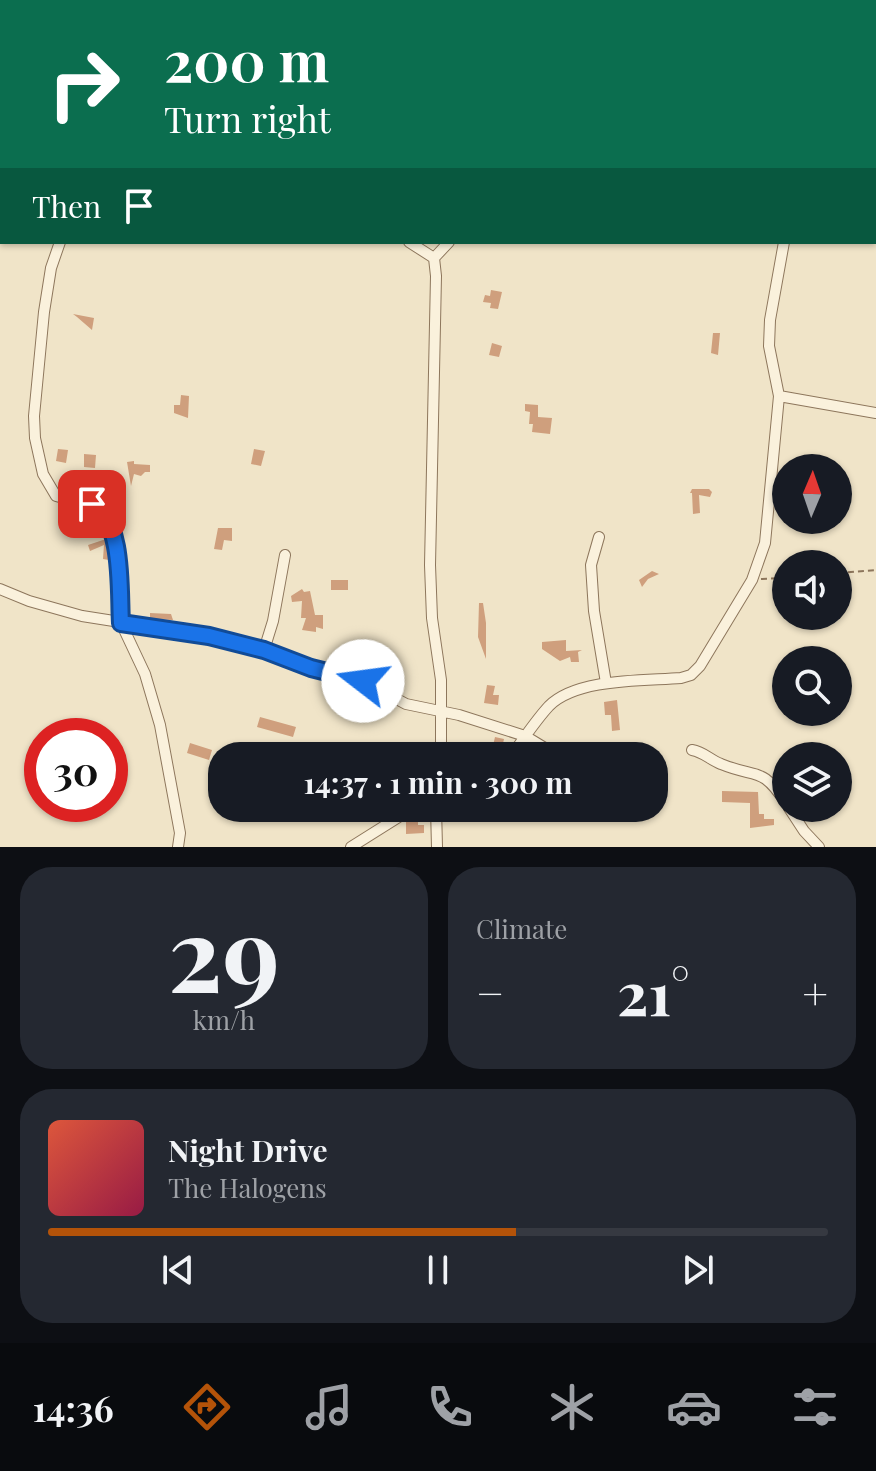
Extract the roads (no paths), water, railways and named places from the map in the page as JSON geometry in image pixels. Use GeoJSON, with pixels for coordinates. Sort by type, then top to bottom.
{"type":"FeatureCollection","features":[{"type":"Feature","properties":{"kind":"street"},"geometry":{"type":"LineString","coordinates":[[59,244],[51,268],[44,312],[34,416],[37,455],[48,487],[56,496],[97,507],[111,528],[116,545],[121,623],[145,674],[160,725],[180,833],[178,847]]}},
{"type":"Feature","properties":{"kind":"street"},"geometry":{"type":"LineString","coordinates":[[412,244],[434,258]]}},
{"type":"Feature","properties":{"kind":"street"},"geometry":{"type":"LineString","coordinates":[[440,742],[441,680],[432,618],[430,565],[434,258],[447,244]]}},
{"type":"Feature","properties":{"kind":"street"},"geometry":{"type":"LineString","coordinates":[[521,742],[551,704],[569,694],[606,683],[691,675],[700,666],[752,580],[765,543],[779,396],[769,346],[770,320],[784,244]]}},
{"type":"Feature","properties":{"kind":"street"},"geometry":{"type":"LineString","coordinates":[[779,396],[876,413]]}},
{"type":"Feature","properties":{"kind":"street"},"geometry":{"type":"LineString","coordinates":[[599,537],[591,565],[594,611],[606,683]]}},
{"type":"Feature","properties":{"kind":"street"},"geometry":{"type":"LineString","coordinates":[[264,650],[273,621],[285,555]]}},
{"type":"Feature","properties":{"kind":"street"},"geometry":{"type":"LineString","coordinates":[[0,589],[29,601],[121,623],[209,636],[264,650],[311,668],[363,681],[406,704],[525,736],[535,742]]}},
{"type":"Feature","properties":{"kind":"street"},"geometry":{"type":"LineString","coordinates":[[692,750],[703,752],[721,764],[757,773],[772,785]]}},
{"type":"Feature","properties":{"kind":"street"},"geometry":{"type":"LineString","coordinates":[[351,847],[391,822]]}},
{"type":"Feature","properties":{"kind":"street"},"geometry":{"type":"LineString","coordinates":[[436,822],[437,847]]}},
{"type":"Feature","properties":{"kind":"street"},"geometry":{"type":"LineString","coordinates":[[798,822],[819,847]]}}]}
